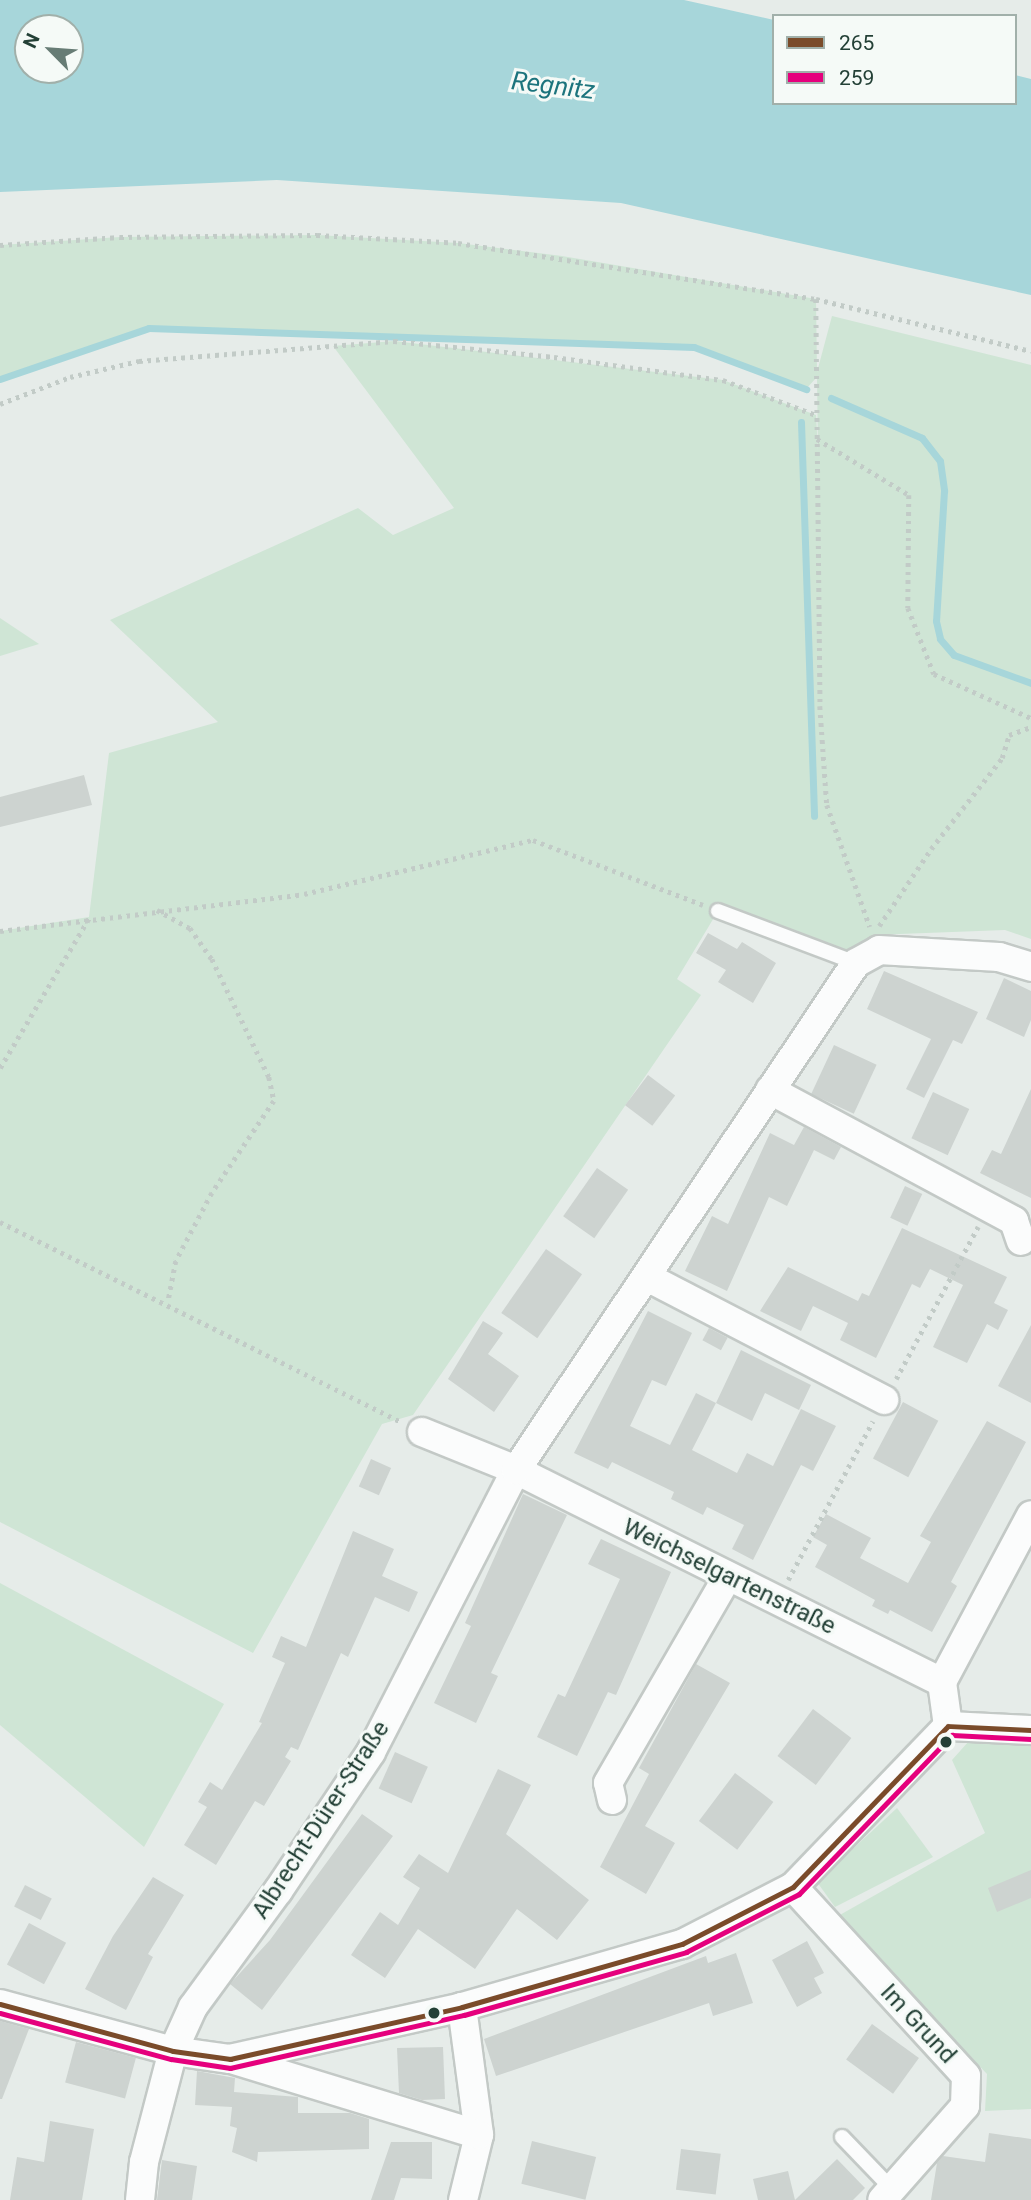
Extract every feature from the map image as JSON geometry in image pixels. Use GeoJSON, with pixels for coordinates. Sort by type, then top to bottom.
{"type":"FeatureCollection","features":[{"type":"Feature","properties":{"kind":"street"},"geometry":{"type":"LineString","coordinates":[[516,1470],[649,1278],[770,1090],[856,963],[879,950],[999,957],[1031,967]]}},
{"type":"Feature","properties":{"kind":"street"},"geometry":{"type":"LineString","coordinates":[[770,1090],[1014,1221],[1021,1241]]}},
{"type":"Feature","properties":{"kind":"street"},"geometry":{"type":"LineString","coordinates":[[649,1278],[884,1400]]}},
{"type":"Feature","properties":{"kind":"street","name":"Weichselgartenstraße"},"geometry":{"type":"LineString","coordinates":[[422,1432],[516,1470],[727,1578],[942,1682]]}},
{"type":"Feature","properties":{"kind":"street","name":"Albrecht-Dürer-Straße"},"geometry":{"type":"LineString","coordinates":[[140,2200],[144,2162],[173,2051],[192,2007],[278,1891],[371,1752],[516,1470]]}},
{"type":"Feature","properties":{"kind":"street"},"geometry":{"type":"LineString","coordinates":[[948,1726],[942,1682],[1031,1515]]}},
{"type":"Feature","properties":{"kind":"street"},"geometry":{"type":"LineString","coordinates":[[612,1800],[608,1783],[727,1578]]}},
{"type":"Feature","properties":{"kind":"street"},"geometry":{"type":"LineString","coordinates":[[230,2059],[462,2007],[682,1944],[793,1887],[948,1726],[1031,1730]]}},
{"type":"Feature","properties":{"kind":"street","name":"Im Grund"},"geometry":{"type":"LineString","coordinates":[[793,1887],[966,2076],[965,2106],[887,2195]]}},
{"type":"Feature","properties":{"kind":"street"},"geometry":{"type":"LineString","coordinates":[[0,2004],[173,2051],[230,2059],[479,2135]]}},
{"type":"Feature","properties":{"kind":"street"},"geometry":{"type":"LineString","coordinates":[[462,2007],[479,2135],[463,2200]]}},
{"type":"Feature","properties":{"kind":"lane"},"geometry":{"type":"LineString","coordinates":[[718,911],[856,963]]}},
{"type":"Feature","properties":{"kind":"lane"},"geometry":{"type":"LineString","coordinates":[[842,2137],[887,2195]]}},
{"type":"Feature","properties":{"kind":"path"},"geometry":{"type":"LineString","coordinates":[[0,245],[120,237],[317,235],[458,243],[816,299],[1031,351]]}},
{"type":"Feature","properties":{"kind":"path"},"geometry":{"type":"LineString","coordinates":[[816,299],[820,706],[827,805],[873,935],[930,849],[1002,758],[1009,735],[1031,727]]}},
{"type":"Feature","properties":{"kind":"path"},"geometry":{"type":"LineString","coordinates":[[0,404],[70,377],[139,361],[394,341],[554,356],[723,380],[816,415]]}},
{"type":"Feature","properties":{"kind":"path"},"geometry":{"type":"LineString","coordinates":[[816,439],[909,495],[908,608],[934,674],[1031,718]]}},
{"type":"Feature","properties":{"kind":"path"},"geometry":{"type":"LineString","coordinates":[[0,931],[89,917],[304,894],[533,840],[718,911]]}},
{"type":"Feature","properties":{"kind":"path"},"geometry":{"type":"LineString","coordinates":[[157,910],[190,928],[212,959],[269,1077],[274,1101],[212,1192],[182,1250],[168,1303]]}},
{"type":"Feature","properties":{"kind":"path"},"geometry":{"type":"LineString","coordinates":[[0,1068],[89,917]]}},
{"type":"Feature","properties":{"kind":"path"},"geometry":{"type":"LineString","coordinates":[[776,1602],[989,1208]]}},
{"type":"Feature","properties":{"kind":"path"},"geometry":{"type":"LineString","coordinates":[[0,1223],[168,1303],[422,1432]]}},
{"type":"Feature","properties":{"kind":"green space"},"geometry":{"type":"Polygon","coordinates":[[[317,235],[458,243],[562,256],[816,299],[817,372],[832,316],[1031,365],[1031,939],[1005,930],[873,935],[879,950],[856,963],[718,911],[677,979],[701,995],[413,1415],[382,1424],[253,1653],[0,1522],[0,931],[89,917],[109,753],[218,722],[110,620],[358,508],[393,535],[454,508],[333,346],[394,341],[723,380],[816,415],[818,451],[817,377],[806,389],[694,347],[149,328],[0,379],[0,245],[120,237],[317,235]]]}},
{"type":"Feature","properties":{"kind":"green space"},"geometry":{"type":"Polygon","coordinates":[[[0,618],[39,644],[0,656],[0,618]]]}},
{"type":"Feature","properties":{"kind":"green space"},"geometry":{"type":"Polygon","coordinates":[[[0,1583],[224,1704],[144,1847],[0,1725],[0,1583]]]}},
{"type":"Feature","properties":{"kind":"green space"},"geometry":{"type":"Polygon","coordinates":[[[969,1741],[1031,1746],[1031,2109],[985,2111],[987,2074],[838,1916],[985,1833],[952,1760],[969,1741]]]}},
{"type":"Feature","properties":{"kind":"green space"},"geometry":{"type":"Polygon","coordinates":[[[897,1808],[933,1857],[835,1907],[817,1882],[897,1808]]]}},
{"type":"Feature","properties":{"kind":"water","name":"Regnitz"},"geometry":{"type":"Polygon","coordinates":[[[0,0],[684,0],[772,20],[772,105],[1017,105],[1017,76],[1031,79],[1031,295],[621,203],[277,180],[0,192],[0,0]]]}},
{"type":"Feature","properties":{"kind":"building"},"geometry":{"type":"Polygon","coordinates":[[[84,775],[92,805],[0,827],[0,797],[84,775]]]}},
{"type":"Feature","properties":{"kind":"building"},"geometry":{"type":"Polygon","coordinates":[[[708,933],[737,949],[742,942],[776,963],[753,1003],[718,982],[726,970],[696,953],[708,933]]]}},
{"type":"Feature","properties":{"kind":"building"},"geometry":{"type":"Polygon","coordinates":[[[884,971],[978,1012],[962,1044],[953,1040],[924,1098],[906,1089],[931,1039],[867,1009],[884,971]]]}},
{"type":"Feature","properties":{"kind":"building"},"geometry":{"type":"Polygon","coordinates":[[[1004,978],[1031,991],[1031,1020],[1024,1037],[986,1019],[1004,978]]]}},
{"type":"Feature","properties":{"kind":"building"},"geometry":{"type":"Polygon","coordinates":[[[834,1045],[877,1065],[854,1114],[811,1094],[834,1045]]]}},
{"type":"Feature","properties":{"kind":"building"},"geometry":{"type":"Polygon","coordinates":[[[648,1075],[675,1095],[652,1126],[625,1105],[648,1075]]]}},
{"type":"Feature","properties":{"kind":"building"},"geometry":{"type":"Polygon","coordinates":[[[1031,1089],[1031,1198],[980,1173],[992,1150],[1001,1154],[1031,1089]]]}},
{"type":"Feature","properties":{"kind":"building"},"geometry":{"type":"Polygon","coordinates":[[[933,1092],[969,1109],[948,1155],[911,1138],[933,1092]]]}},
{"type":"Feature","properties":{"kind":"building"},"geometry":{"type":"Polygon","coordinates":[[[804,1127],[841,1147],[834,1160],[814,1150],[787,1206],[769,1197],[727,1291],[685,1271],[712,1216],[728,1224],[770,1133],[794,1145],[804,1127]]]}},
{"type":"Feature","properties":{"kind":"building"},"geometry":{"type":"Polygon","coordinates":[[[597,1168],[628,1190],[594,1238],[563,1216],[597,1168]]]}},
{"type":"Feature","properties":{"kind":"building"},"geometry":{"type":"Polygon","coordinates":[[[905,1186],[922,1194],[907,1226],[890,1218],[905,1186]]]}},
{"type":"Feature","properties":{"kind":"building"},"geometry":{"type":"Polygon","coordinates":[[[902,1228],[1007,1277],[994,1303],[1008,1310],[998,1330],[987,1324],[967,1363],[933,1347],[963,1285],[930,1269],[920,1288],[912,1284],[876,1358],[840,1340],[848,1323],[813,1306],[801,1331],[760,1311],[788,1267],[858,1301],[862,1293],[869,1296],[902,1228]]]}},
{"type":"Feature","properties":{"kind":"building"},"geometry":{"type":"Polygon","coordinates":[[[546,1249],[582,1274],[537,1338],[501,1313],[546,1249]]]}},
{"type":"Feature","properties":{"kind":"building"},"geometry":{"type":"Polygon","coordinates":[[[648,1311],[692,1333],[666,1386],[652,1380],[630,1426],[670,1445],[696,1393],[716,1403],[692,1450],[737,1473],[747,1453],[773,1466],[801,1409],[836,1426],[813,1471],[801,1465],[753,1560],[732,1549],[744,1525],[707,1507],[703,1515],[671,1499],[674,1492],[612,1462],[608,1469],[574,1453],[648,1311]]]}},
{"type":"Feature","properties":{"kind":"building"},"geometry":{"type":"Polygon","coordinates":[[[483,1321],[503,1333],[488,1354],[519,1376],[494,1412],[448,1379],[483,1321]]]}},
{"type":"Feature","properties":{"kind":"building"},"geometry":{"type":"Polygon","coordinates":[[[1031,1325],[1031,1403],[998,1386],[1031,1325]]]}},
{"type":"Feature","properties":{"kind":"building"},"geometry":{"type":"Polygon","coordinates":[[[709,1328],[728,1338],[721,1350],[702,1340],[709,1328]]]}},
{"type":"Feature","properties":{"kind":"building"},"geometry":{"type":"Polygon","coordinates":[[[741,1350],[811,1385],[799,1410],[765,1393],[752,1421],[716,1403],[741,1350]]]}},
{"type":"Feature","properties":{"kind":"building"},"geometry":{"type":"Polygon","coordinates":[[[903,1402],[938,1421],[908,1477],[873,1459],[903,1402]]]}},
{"type":"Feature","properties":{"kind":"building"},"geometry":{"type":"Polygon","coordinates":[[[987,1421],[1026,1442],[951,1582],[957,1586],[932,1632],[890,1610],[888,1614],[872,1606],[875,1600],[815,1567],[827,1545],[813,1537],[826,1514],[871,1538],[860,1558],[908,1583],[931,1542],[920,1536],[987,1421]]]}},
{"type":"Feature","properties":{"kind":"building"},"geometry":{"type":"Polygon","coordinates":[[[371,1459],[391,1468],[379,1495],[359,1486],[371,1459]]]}},
{"type":"Feature","properties":{"kind":"building"},"geometry":{"type":"Polygon","coordinates":[[[523,1494],[567,1515],[491,1673],[498,1676],[476,1723],[434,1703],[471,1626],[465,1623],[523,1494]]]}},
{"type":"Feature","properties":{"kind":"building"},"geometry":{"type":"Polygon","coordinates":[[[353,1531],[394,1549],[382,1576],[418,1592],[409,1612],[375,1597],[348,1657],[341,1653],[298,1750],[291,1747],[285,1757],[291,1761],[264,1806],[255,1801],[216,1865],[184,1845],[207,1807],[198,1802],[210,1782],[222,1790],[262,1723],[259,1722],[285,1663],[272,1657],[281,1636],[306,1647],[353,1531]]]}},
{"type":"Feature","properties":{"kind":"building"},"geometry":{"type":"Polygon","coordinates":[[[601,1539],[671,1572],[616,1695],[608,1692],[577,1756],[537,1737],[558,1694],[565,1697],[620,1579],[588,1564],[601,1539]]]}},
{"type":"Feature","properties":{"kind":"building"},"geometry":{"type":"Polygon","coordinates":[[[696,1664],[730,1683],[645,1826],[675,1843],[646,1894],[600,1867],[649,1774],[639,1768],[696,1664]]]}},
{"type":"Feature","properties":{"kind":"building"},"geometry":{"type":"Polygon","coordinates":[[[813,1709],[851,1738],[816,1785],[777,1756],[813,1709]]]}},
{"type":"Feature","properties":{"kind":"building"},"geometry":{"type":"Polygon","coordinates":[[[395,1752],[428,1767],[412,1803],[379,1789],[395,1752]]]}},
{"type":"Feature","properties":{"kind":"building"},"geometry":{"type":"Polygon","coordinates":[[[498,1769],[531,1785],[506,1834],[589,1900],[557,1940],[517,1909],[475,1969],[418,1929],[385,1978],[351,1955],[380,1912],[398,1925],[420,1888],[403,1877],[419,1854],[448,1873],[498,1769]]]}},
{"type":"Feature","properties":{"kind":"building"},"geometry":{"type":"Polygon","coordinates":[[[735,1773],[773,1802],[737,1850],[699,1821],[735,1773]]]}},
{"type":"Feature","properties":{"kind":"building"},"geometry":{"type":"Polygon","coordinates":[[[362,1814],[393,1836],[262,2010],[230,1984],[270,1940],[362,1814]]]}},
{"type":"Feature","properties":{"kind":"building"},"geometry":{"type":"Polygon","coordinates":[[[1031,1870],[1031,1898],[997,1912],[988,1888],[1031,1870]]]}},
{"type":"Feature","properties":{"kind":"building"},"geometry":{"type":"Polygon","coordinates":[[[153,1877],[184,1895],[148,1954],[153,1957],[126,2010],[85,1989],[113,1936],[153,1877]]]}},
{"type":"Feature","properties":{"kind":"building"},"geometry":{"type":"Polygon","coordinates":[[[25,1885],[52,1899],[41,1920],[14,1906],[25,1885]]]}},
{"type":"Feature","properties":{"kind":"building"},"geometry":{"type":"Polygon","coordinates":[[[29,1923],[66,1943],[44,1984],[7,1964],[29,1923]]]}},
{"type":"Feature","properties":{"kind":"building"},"geometry":{"type":"Polygon","coordinates":[[[807,1941],[824,1973],[814,1978],[822,1993],[797,2007],[772,1960],[807,1941]]]}},
{"type":"Feature","properties":{"kind":"building"},"geometry":{"type":"Polygon","coordinates":[[[736,1953],[753,2003],[713,2016],[709,2003],[496,2076],[484,2039],[706,1956],[708,1963],[736,1953]]]}},
{"type":"Feature","properties":{"kind":"building"},"geometry":{"type":"Polygon","coordinates":[[[0,2021],[29,2029],[2,2099],[0,2099],[0,2021]]]}},
{"type":"Feature","properties":{"kind":"building"},"geometry":{"type":"Polygon","coordinates":[[[872,2024],[919,2058],[893,2094],[846,2060],[872,2024]]]}},
{"type":"Feature","properties":{"kind":"building"},"geometry":{"type":"Polygon","coordinates":[[[76,2042],[136,2058],[125,2099],[65,2083],[76,2042]]]}},
{"type":"Feature","properties":{"kind":"building"},"geometry":{"type":"Polygon","coordinates":[[[443,2047],[445,2099],[422,2100],[399,2093],[397,2048],[443,2047]]]}},
{"type":"Feature","properties":{"kind":"building"},"geometry":{"type":"Polygon","coordinates":[[[197,2071],[235,2078],[234,2092],[298,2097],[298,2113],[350,2113],[369,2119],[369,2149],[258,2152],[257,2162],[232,2152],[237,2128],[230,2126],[232,2107],[195,2105],[197,2071]]]}},
{"type":"Feature","properties":{"kind":"building"},"geometry":{"type":"Polygon","coordinates":[[[50,2121],[94,2129],[82,2200],[10,2200],[17,2157],[44,2162],[50,2121]]]}},
{"type":"Feature","properties":{"kind":"building"},"geometry":{"type":"Polygon","coordinates":[[[989,2133],[1031,2139],[1031,2200],[931,2200],[937,2163],[943,2156],[985,2162],[989,2133]]]}},
{"type":"Feature","properties":{"kind":"building"},"geometry":{"type":"Polygon","coordinates":[[[532,2141],[596,2157],[585,2200],[521,2184],[532,2141]]]}},
{"type":"Feature","properties":{"kind":"building"},"geometry":{"type":"Polygon","coordinates":[[[391,2142],[432,2142],[432,2179],[401,2178],[394,2200],[371,2200],[391,2142]]]}},
{"type":"Feature","properties":{"kind":"building"},"geometry":{"type":"Polygon","coordinates":[[[681,2149],[721,2154],[716,2195],[676,2190],[681,2149]]]}},
{"type":"Feature","properties":{"kind":"building"},"geometry":{"type":"Polygon","coordinates":[[[837,2159],[865,2188],[853,2200],[795,2200],[837,2159]]]}},
{"type":"Feature","properties":{"kind":"building"},"geometry":{"type":"Polygon","coordinates":[[[162,2160],[197,2166],[192,2200],[157,2200],[162,2160]]]}},
{"type":"Feature","properties":{"kind":"building"},"geometry":{"type":"Polygon","coordinates":[[[788,2171],[795,2200],[758,2200],[753,2179],[788,2171]]]}},
{"type":"Feature","properties":{"kind":"waterway"},"geometry":{"type":"LineString","coordinates":[[0,379],[149,328],[694,347],[806,389]]}},
{"type":"Feature","properties":{"kind":"waterway"},"geometry":{"type":"LineString","coordinates":[[831,398],[922,438],[940,461],[944,491],[936,621],[940,639],[954,655],[1031,683]]}},
{"type":"Feature","properties":{"kind":"waterway"},"geometry":{"type":"LineString","coordinates":[[801,422],[814,816]]}},
{"type":"Feature","properties":{"kind":"transit line","name":"265"},"geometry":{"type":"LineString","coordinates":[[0,2004],[173,2051],[230,2059],[462,2007],[682,1944],[793,1887],[948,1726],[1031,1730]]}},
{"type":"Feature","properties":{"kind":"transit line","name":"259"},"geometry":{"type":"LineString","coordinates":[[0,2013],[171,2059],[230,2068],[464,2015],[686,1952],[799,1894],[952,1735],[1031,1739]]}}]}
